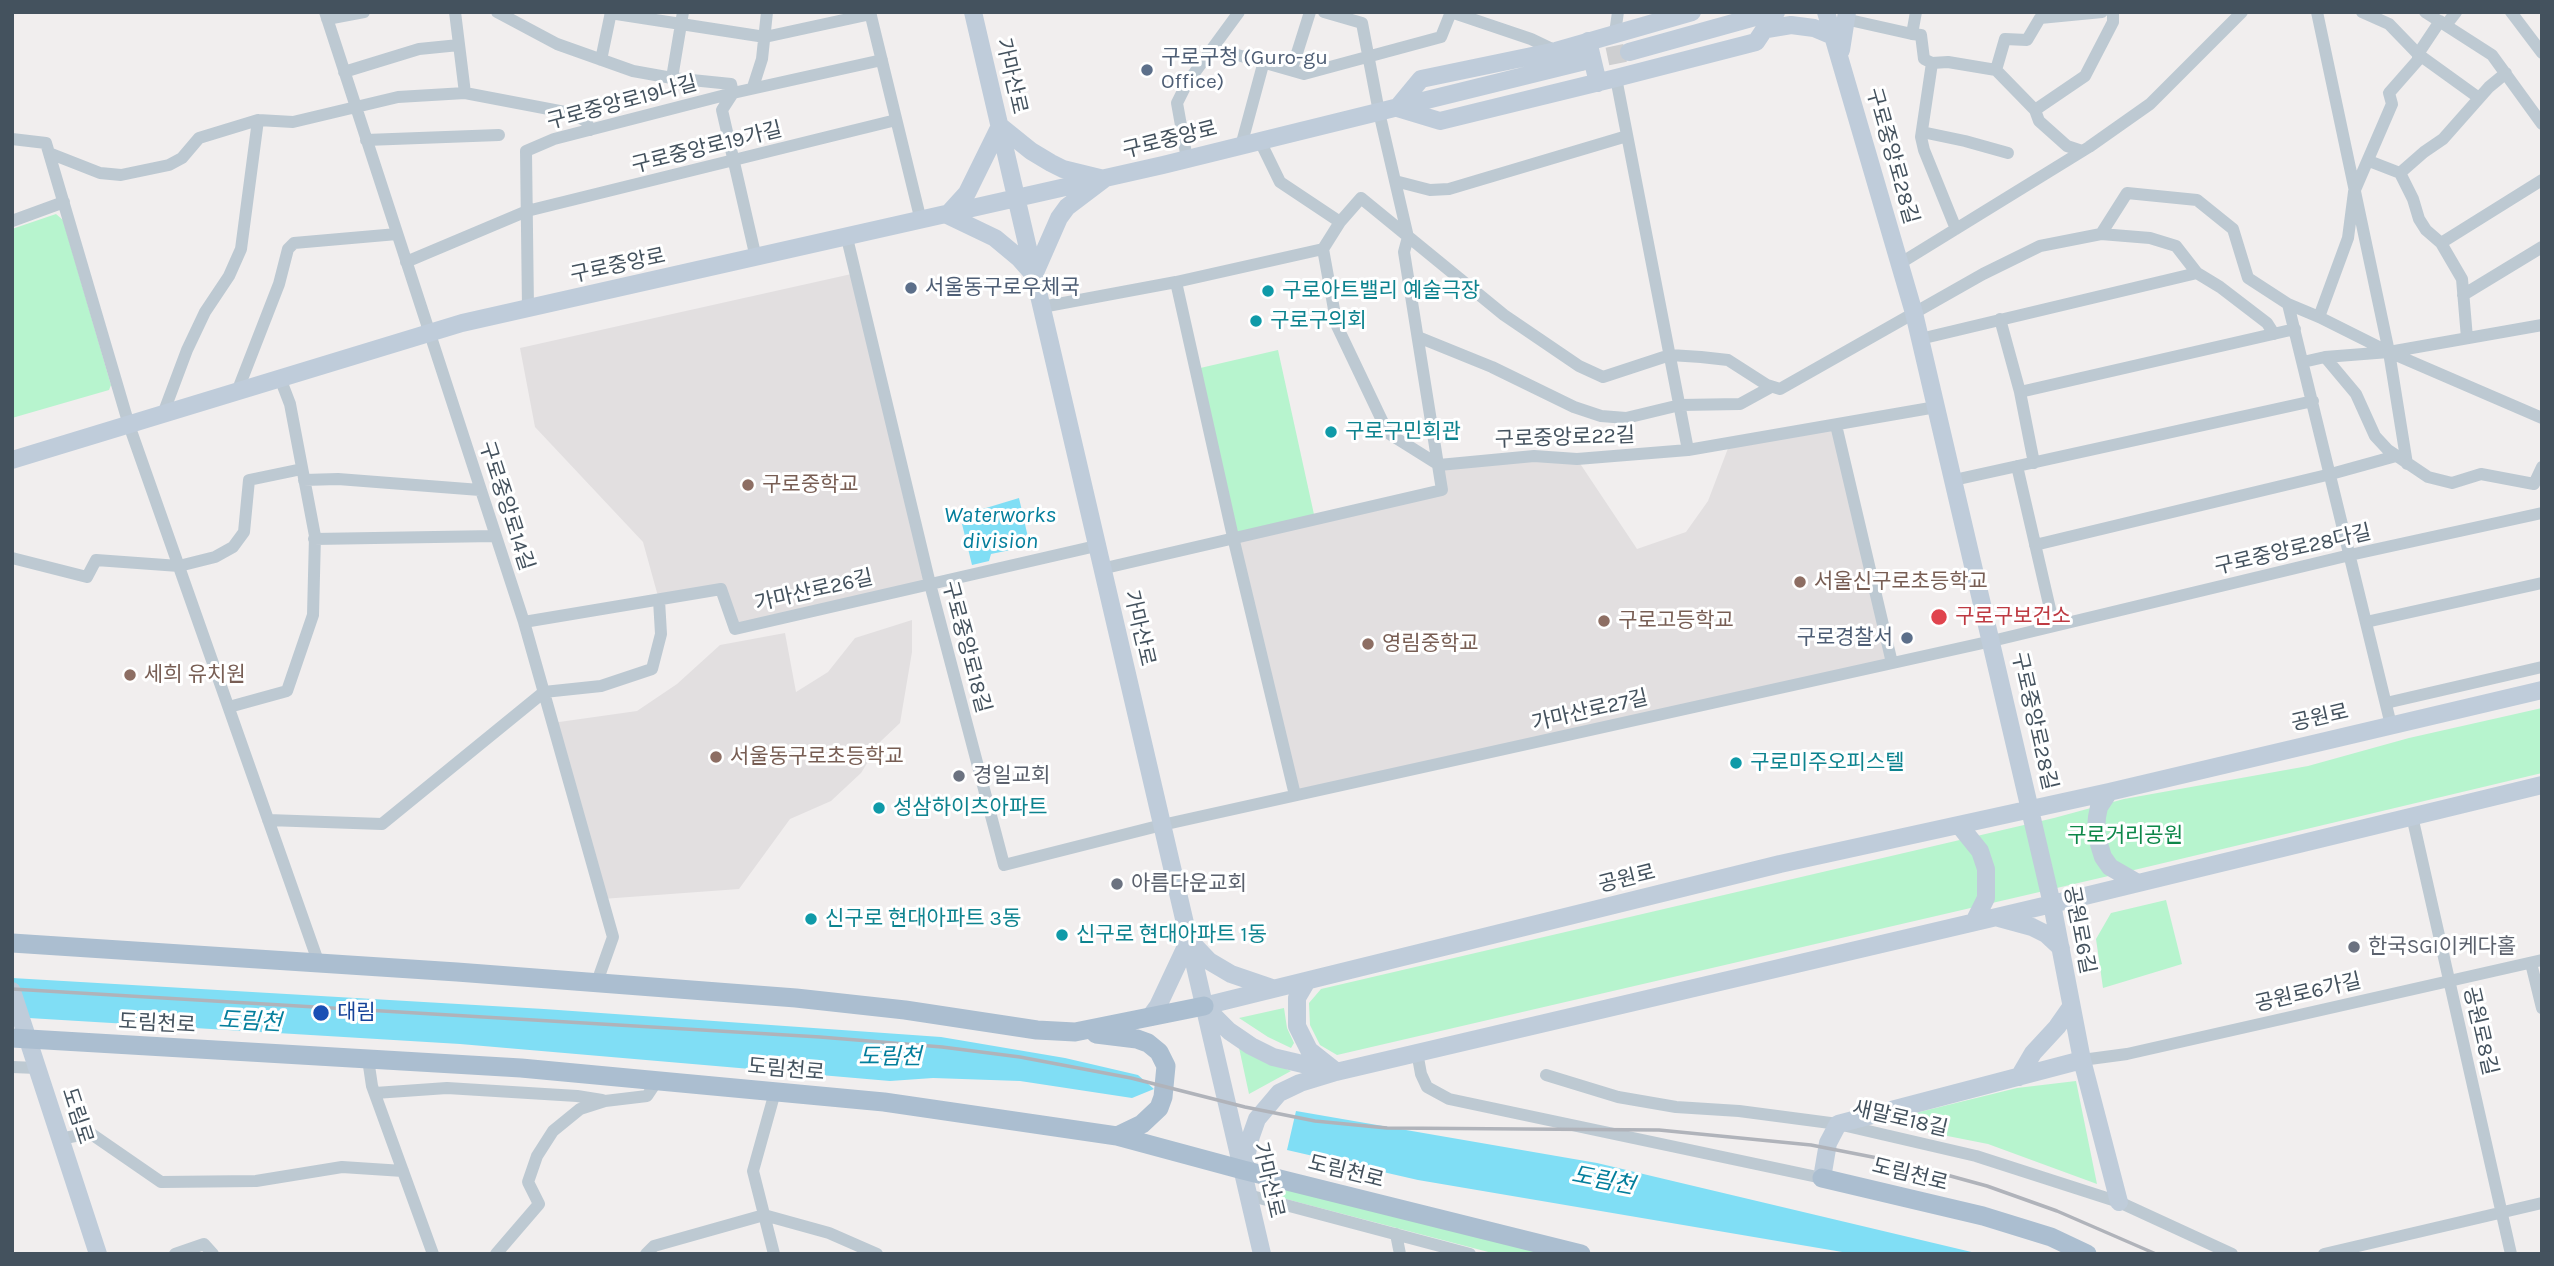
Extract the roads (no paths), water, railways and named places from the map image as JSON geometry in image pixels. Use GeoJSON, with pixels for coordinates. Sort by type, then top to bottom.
{"type":"FeatureCollection","features":[{"type":"Feature","properties":{"kind":"main road","name":"가마산로"},"geometry":{"type":"LineString","coordinates":[[973,12],[1262,1254]]}},
{"type":"Feature","properties":{"kind":"main road"},"geometry":{"type":"LineString","coordinates":[[1692,12],[1556,51],[1421,79],[1398,108],[1440,121],[1598,83],[1756,42],[1772,18]]}},
{"type":"Feature","properties":{"kind":"main road","name":"구로중앙로28길"},"geometry":{"type":"LineString","coordinates":[[1826,12],[1914,313],[2030,808]]}},
{"type":"Feature","properties":{"kind":"main road"},"geometry":{"type":"LineString","coordinates":[[1840,60],[1846,15]]}},
{"type":"Feature","properties":{"kind":"main road"},"geometry":{"type":"LineString","coordinates":[[1629,52],[1772,18],[1791,25],[1814,27],[1833,36]]}},
{"type":"Feature","properties":{"kind":"main road"},"geometry":{"type":"LineString","coordinates":[[1615,33],[1621,77]]}},
{"type":"Feature","properties":{"kind":"main road"},"geometry":{"type":"LineString","coordinates":[[1588,41],[1598,83]]}},
{"type":"Feature","properties":{"kind":"main road","name":"구로중앙로"},"geometry":{"type":"LineString","coordinates":[[12,460],[463,323],[1104,179],[1581,62]]}},
{"type":"Feature","properties":{"kind":"main road"},"geometry":{"type":"LineString","coordinates":[[1000,126],[1031,152],[1051,163],[1063,169],[1104,179],[1067,207],[1059,218],[1034,275],[995,238],[947,215],[967,193],[1000,126]]}},
{"type":"Feature","properties":{"kind":"main road","name":"공원로"},"geometry":{"type":"LineString","coordinates":[[1205,1006],[1780,864],[2109,792],[2542,690]]}},
{"type":"Feature","properties":{"kind":"main road"},"geometry":{"type":"LineString","coordinates":[[1243,1170],[1257,1119],[1279,1093],[1300,1083],[1336,1072],[2052,904],[2542,785]]}},
{"type":"Feature","properties":{"kind":"main road"},"geometry":{"type":"LineString","coordinates":[[2109,792],[2099,807],[2097,817],[2099,845],[2110,867],[2136,882]]}},
{"type":"Feature","properties":{"kind":"main road","name":"공원로6길"},"geometry":{"type":"LineString","coordinates":[[2030,808],[2062,948],[2082,1060],[2119,1202]]}},
{"type":"Feature","properties":{"kind":"main road"},"geometry":{"type":"LineString","coordinates":[[1959,825],[1980,851],[1986,869],[1986,898],[1973,922]]}},
{"type":"Feature","properties":{"kind":"main road"},"geometry":{"type":"LineString","coordinates":[[1996,917],[2032,927],[2046,934],[2062,948]]}},
{"type":"Feature","properties":{"kind":"main road"},"geometry":{"type":"LineString","coordinates":[[1150,1017],[1158,1006],[1189,940],[1209,961],[1231,974],[1275,989]]}},
{"type":"Feature","properties":{"kind":"main road"},"geometry":{"type":"LineString","coordinates":[[12,943],[796,998],[905,1010],[1037,1030],[1137,1039],[1160,1052],[1166,1066],[1163,1097],[1159,1108],[1142,1124],[1117,1136]]}},
{"type":"Feature","properties":{"kind":"main road"},"geometry":{"type":"LineString","coordinates":[[1307,981],[1297,998],[1297,1026],[1309,1050],[1336,1072]]}},
{"type":"Feature","properties":{"kind":"main road","name":"도림로"},"geometry":{"type":"LineString","coordinates":[[12,991],[21,1034],[37,1068],[98,1254]]}},
{"type":"Feature","properties":{"kind":"main road"},"geometry":{"type":"LineString","coordinates":[[1075,1032],[1205,1006],[1229,1031],[1273,1057],[1336,1072]]}},
{"type":"Feature","properties":{"kind":"main road"},"geometry":{"type":"LineString","coordinates":[[2019,1077],[2033,1053],[2071,1007]]}},
{"type":"Feature","properties":{"kind":"main road","name":"도림천로"},"geometry":{"type":"LineString","coordinates":[[21,1034],[521,1068],[884,1102],[1117,1136],[1581,1254]]}},
{"type":"Feature","properties":{"kind":"main road"},"geometry":{"type":"LineString","coordinates":[[1822,1178],[1828,1143],[1838,1124],[2082,1060]]}},
{"type":"Feature","properties":{"kind":"main road","name":"도림천로"},"geometry":{"type":"LineString","coordinates":[[1822,1178],[1983,1216],[2051,1237],[2087,1254]]}},
{"type":"Feature","properties":{"kind":"street"},"geometry":{"type":"LineString","coordinates":[[326,15],[364,12]]}},
{"type":"Feature","properties":{"kind":"street"},"geometry":{"type":"LineString","coordinates":[[455,12],[465,93]]}},
{"type":"Feature","properties":{"kind":"street"},"geometry":{"type":"LineString","coordinates":[[497,12],[517,18],[556,44],[633,71],[731,84],[733,93],[722,110],[757,258]]}},
{"type":"Feature","properties":{"kind":"street"},"geometry":{"type":"LineString","coordinates":[[753,87],[762,59],[767,12]]}},
{"type":"Feature","properties":{"kind":"street"},"geometry":{"type":"LineString","coordinates":[[1187,159],[1177,103],[1187,83],[1239,12]]}},
{"type":"Feature","properties":{"kind":"street"},"geometry":{"type":"LineString","coordinates":[[1292,69],[1310,12]]}},
{"type":"Feature","properties":{"kind":"street"},"geometry":{"type":"LineString","coordinates":[[1101,569],[1442,490],[1404,252],[1408,237],[1362,23],[1324,12]]}},
{"type":"Feature","properties":{"kind":"street"},"geometry":{"type":"LineString","coordinates":[[1213,48],[1304,74],[1441,37],[1451,12],[1531,39],[1556,51]]}},
{"type":"Feature","properties":{"kind":"street"},"geometry":{"type":"LineString","coordinates":[[1615,33],[1618,12]]}},
{"type":"Feature","properties":{"kind":"street"},"geometry":{"type":"LineString","coordinates":[[1912,34],[1916,12]]}},
{"type":"Feature","properties":{"kind":"street"},"geometry":{"type":"LineString","coordinates":[[1996,70],[2006,39],[2027,40],[2038,15],[2102,12]]}},
{"type":"Feature","properties":{"kind":"street"},"geometry":{"type":"LineString","coordinates":[[2035,110],[2085,76],[2113,22],[2113,12]]}},
{"type":"Feature","properties":{"kind":"street"},"geometry":{"type":"LineString","coordinates":[[1899,264],[2082,151],[2151,104],[2242,12]]}},
{"type":"Feature","properties":{"kind":"street"},"geometry":{"type":"LineString","coordinates":[[2317,12],[2389,352],[2401,460]]}},
{"type":"Feature","properties":{"kind":"street"},"geometry":{"type":"LineString","coordinates":[[2362,12],[2389,24],[2418,54],[2479,98]]}},
{"type":"Feature","properties":{"kind":"street"},"geometry":{"type":"LineString","coordinates":[[2425,12],[2492,55],[2540,117]]}},
{"type":"Feature","properties":{"kind":"street"},"geometry":{"type":"LineString","coordinates":[[2319,317],[2348,239],[2354,192],[2392,104],[2389,93],[2418,60],[2418,54],[2443,23],[2456,12]]}},
{"type":"Feature","properties":{"kind":"street"},"geometry":{"type":"LineString","coordinates":[[2511,12],[2542,53]]}},
{"type":"Feature","properties":{"kind":"street"},"geometry":{"type":"LineString","coordinates":[[601,60],[610,13],[682,18],[765,37],[870,13],[921,221]]}},
{"type":"Feature","properties":{"kind":"street","name":"구로중앙로14길"},"geometry":{"type":"LineString","coordinates":[[326,15],[523,622],[613,936],[597,982]]}},
{"type":"Feature","properties":{"kind":"street"},"geometry":{"type":"LineString","coordinates":[[1846,15],[1922,35],[1924,59],[1932,63],[1948,62],[1996,70],[2035,110],[2039,121],[2067,146],[2082,151]]}},
{"type":"Feature","properties":{"kind":"street"},"geometry":{"type":"LineString","coordinates":[[672,78],[682,18]]}},
{"type":"Feature","properties":{"kind":"street"},"geometry":{"type":"LineString","coordinates":[[344,72],[419,49],[459,45]]}},
{"type":"Feature","properties":{"kind":"street","name":"구로중앙로19나길"},"geometry":{"type":"LineString","coordinates":[[528,309],[526,151],[554,139],[753,87],[882,60]]}},
{"type":"Feature","properties":{"kind":"street","name":"구로중앙로"},"geometry":{"type":"LineString","coordinates":[[1241,146],[1264,61]]}},
{"type":"Feature","properties":{"kind":"street"},"geometry":{"type":"LineString","coordinates":[[1932,63],[1922,132],[1924,150],[1956,229]]}},
{"type":"Feature","properties":{"kind":"street"},"geometry":{"type":"LineString","coordinates":[[2400,173],[2442,139],[2479,98],[2506,74]]}},
{"type":"Feature","properties":{"kind":"street"},"geometry":{"type":"LineString","coordinates":[[1621,77],[1628,136],[1688,450]]}},
{"type":"Feature","properties":{"kind":"street"},"geometry":{"type":"LineString","coordinates":[[49,153],[100,173],[121,175],[169,165],[182,158],[199,138],[258,120],[293,122],[398,97],[465,93],[570,113],[586,121],[590,130]]}},
{"type":"Feature","properties":{"kind":"street"},"geometry":{"type":"LineString","coordinates":[[163,414],[187,350],[205,313],[229,276],[241,249],[258,120]]}},
{"type":"Feature","properties":{"kind":"street","name":"구로중앙로19가길"},"geometry":{"type":"LineString","coordinates":[[406,262],[527,211],[896,120]]}},
{"type":"Feature","properties":{"kind":"street"},"geometry":{"type":"LineString","coordinates":[[1922,132],[2008,153]]}},
{"type":"Feature","properties":{"kind":"street"},"geometry":{"type":"LineString","coordinates":[[366,140],[499,135]]}},
{"type":"Feature","properties":{"kind":"street"},"geometry":{"type":"LineString","coordinates":[[1395,181],[1430,190],[1448,189],[1628,136]]}},
{"type":"Feature","properties":{"kind":"street"},"geometry":{"type":"LineString","coordinates":[[12,139],[46,143],[129,425],[319,964]]}},
{"type":"Feature","properties":{"kind":"street"},"geometry":{"type":"LineString","coordinates":[[1260,141],[1280,182],[1340,222]]}},
{"type":"Feature","properties":{"kind":"street"},"geometry":{"type":"LineString","coordinates":[[2369,161],[2400,173],[2419,219],[2426,230],[2441,243],[2462,279],[2467,338]]}},
{"type":"Feature","properties":{"kind":"street"},"geometry":{"type":"LineString","coordinates":[[2441,243],[2542,180]]}},
{"type":"Feature","properties":{"kind":"street"},"geometry":{"type":"LineString","coordinates":[[2101,234],[2127,193],[2197,200],[2233,229],[2248,278],[2288,304],[2389,352],[2542,418]]}},
{"type":"Feature","properties":{"kind":"street"},"geometry":{"type":"LineString","coordinates":[[1439,465],[1388,433],[1336,326],[1323,249],[1340,222],[1361,198],[1504,315],[1579,366],[1603,377],[1670,355],[1728,360],[1771,387],[1780,389],[1983,274],[2040,246],[2101,234],[2150,238],[2176,246],[2197,274],[2220,287],[2267,323],[2273,334]]}},
{"type":"Feature","properties":{"kind":"street"},"geometry":{"type":"LineString","coordinates":[[12,221],[64,202]]}},
{"type":"Feature","properties":{"kind":"street"},"geometry":{"type":"LineString","coordinates":[[237,392],[279,284],[288,249],[294,243],[397,234]]}},
{"type":"Feature","properties":{"kind":"street","name":"구로중앙로18길"},"geometry":{"type":"LineString","coordinates":[[847,237],[930,584],[1004,865],[1162,825]]}},
{"type":"Feature","properties":{"kind":"street"},"geometry":{"type":"LineString","coordinates":[[2463,295],[2542,247]]}},
{"type":"Feature","properties":{"kind":"street"},"geometry":{"type":"LineString","coordinates":[[1042,307],[1176,282],[1323,249]]}},
{"type":"Feature","properties":{"kind":"street"},"geometry":{"type":"LineString","coordinates":[[1920,339],[2197,274]]}},
{"type":"Feature","properties":{"kind":"street"},"geometry":{"type":"LineString","coordinates":[[1176,282],[1295,796]]}},
{"type":"Feature","properties":{"kind":"street"},"geometry":{"type":"LineString","coordinates":[[2288,304],[2391,725]]}},
{"type":"Feature","properties":{"kind":"street"},"geometry":{"type":"LineString","coordinates":[[2000,319],[2020,392],[2034,463]]}},
{"type":"Feature","properties":{"kind":"street"},"geometry":{"type":"LineString","coordinates":[[2303,362],[2325,357],[2389,352],[2542,324]]}},
{"type":"Feature","properties":{"kind":"street"},"geometry":{"type":"LineString","coordinates":[[2020,392],[2295,329]]}},
{"type":"Feature","properties":{"kind":"street"},"geometry":{"type":"LineString","coordinates":[[1418,337],[1492,367],[1574,407],[1601,416],[1626,418],[1679,405],[1740,404],[1771,387]]}},
{"type":"Feature","properties":{"kind":"street"},"geometry":{"type":"LineString","coordinates":[[2325,357],[2356,394],[2375,436],[2401,460],[2428,477],[2452,482],[2481,474],[2534,484],[2542,467]]}},
{"type":"Feature","properties":{"kind":"street"},"geometry":{"type":"LineString","coordinates":[[229,707],[287,691],[313,615],[314,539],[290,404],[280,378]]}},
{"type":"Feature","properties":{"kind":"street"},"geometry":{"type":"LineString","coordinates":[[1954,480],[2313,401]]}},
{"type":"Feature","properties":{"kind":"street","name":"구로중앙로22길"},"geometry":{"type":"LineString","coordinates":[[1439,465],[1534,456],[1577,459],[1688,450],[1936,407]]}},
{"type":"Feature","properties":{"kind":"street"},"geometry":{"type":"LineString","coordinates":[[1836,425],[1892,663]]}},
{"type":"Feature","properties":{"kind":"street"},"geometry":{"type":"LineString","coordinates":[[2035,545],[2330,474],[2401,460]]}},
{"type":"Feature","properties":{"kind":"street"},"geometry":{"type":"LineString","coordinates":[[2017,466],[2054,626]]}},
{"type":"Feature","properties":{"kind":"street"},"geometry":{"type":"LineString","coordinates":[[12,558],[87,578],[96,561],[179,566],[215,557],[233,547],[244,532],[249,480],[303,474],[480,489]]}},
{"type":"Feature","properties":{"kind":"street","name":"구로중앙로28다길"},"geometry":{"type":"LineString","coordinates":[[1992,641],[2350,555],[2542,513]]}},
{"type":"Feature","properties":{"kind":"street"},"geometry":{"type":"LineString","coordinates":[[314,539],[495,536]]}},
{"type":"Feature","properties":{"kind":"street","name":"가마산로26길"},"geometry":{"type":"LineString","coordinates":[[523,622],[721,589],[736,629],[1096,546]]}},
{"type":"Feature","properties":{"kind":"street"},"geometry":{"type":"LineString","coordinates":[[2366,621],[2542,583]]}},
{"type":"Feature","properties":{"kind":"street"},"geometry":{"type":"LineString","coordinates":[[268,820],[382,824],[544,692],[601,686],[652,669],[661,634],[659,600]]}},
{"type":"Feature","properties":{"kind":"street","name":"가마산로27길"},"geometry":{"type":"LineString","coordinates":[[1162,825],[1992,641]]}},
{"type":"Feature","properties":{"kind":"street"},"geometry":{"type":"LineString","coordinates":[[2386,703],[2542,667]]}},
{"type":"Feature","properties":{"kind":"street","name":"공원로8길"},"geometry":{"type":"LineString","coordinates":[[2412,816],[2511,1254]]}},
{"type":"Feature","properties":{"kind":"street"},"geometry":{"type":"LineString","coordinates":[[2536,961],[2542,1008]]}},
{"type":"Feature","properties":{"kind":"street","name":"공원로6가길"},"geometry":{"type":"LineString","coordinates":[[2082,1060],[2127,1054],[2536,961]]}},
{"type":"Feature","properties":{"kind":"street","name":"도림천로"},"geometry":{"type":"LineString","coordinates":[[1417,1052],[1421,1074],[1427,1087],[1449,1098],[1822,1178]]}},
{"type":"Feature","properties":{"kind":"street"},"geometry":{"type":"LineString","coordinates":[[368,1059],[375,1093],[433,1254]]}},
{"type":"Feature","properties":{"kind":"street"},"geometry":{"type":"LineString","coordinates":[[12,1067],[37,1068]]}},
{"type":"Feature","properties":{"kind":"street","name":"새말로18길"},"geometry":{"type":"LineString","coordinates":[[1546,1074],[1618,1097],[1838,1124],[1976,1156],[2119,1202],[2232,1254]]}},
{"type":"Feature","properties":{"kind":"street"},"geometry":{"type":"LineString","coordinates":[[496,1254],[539,1204],[528,1182],[537,1156],[553,1131],[580,1109],[605,1101],[647,1096],[657,1081]]}},
{"type":"Feature","properties":{"kind":"street"},"geometry":{"type":"LineString","coordinates":[[375,1093],[447,1088],[577,1096],[605,1101]]}},
{"type":"Feature","properties":{"kind":"street"},"geometry":{"type":"LineString","coordinates":[[774,1254],[753,1171],[775,1092]]}},
{"type":"Feature","properties":{"kind":"street"},"geometry":{"type":"LineString","coordinates":[[60,1139],[90,1133],[161,1182],[256,1181],[342,1167],[403,1171]]}},
{"type":"Feature","properties":{"kind":"street"},"geometry":{"type":"LineString","coordinates":[[1248,1195],[1470,1254]]}},
{"type":"Feature","properties":{"kind":"street"},"geometry":{"type":"LineString","coordinates":[[2324,1254],[2542,1203]]}},
{"type":"Feature","properties":{"kind":"street"},"geometry":{"type":"LineString","coordinates":[[646,1254],[654,1247],[764,1214],[829,1233],[877,1254]]}},
{"type":"Feature","properties":{"kind":"street"},"geometry":{"type":"LineString","coordinates":[[1396,1234],[1400,1254]]}},
{"type":"Feature","properties":{"kind":"street"},"geometry":{"type":"LineString","coordinates":[[175,1254],[204,1244],[213,1254]]}},
{"type":"Feature","properties":{"kind":"water","name":"Waterworks division"},"geometry":{"type":"Polygon","coordinates":[[[1019,498],[1030,546],[991,554],[989,561],[972,565],[962,524],[978,520],[976,511],[1019,498]]]}},
{"type":"Feature","properties":{"kind":"water","name":"도림천"},"geometry":{"type":"Polygon","coordinates":[[[12,978],[544,1009],[941,1037],[1065,1058],[1138,1075],[1154,1089],[1132,1098],[1020,1081],[933,1078],[890,1081],[460,1044],[12,1017],[12,978]]]}},
{"type":"Feature","properties":{"kind":"water","name":"도림천"},"geometry":{"type":"Polygon","coordinates":[[[1296,1111],[1597,1163],[1980,1254],[1854,1254],[1418,1180],[1287,1150],[1296,1111]]]}},
{"type":"Feature","properties":{"kind":"tunnel"},"geometry":{"type":"LineString","coordinates":[[1581,62],[1629,52]]}},
{"type":"Feature","properties":{"kind":"railway"},"geometry":{"type":"LineString","coordinates":[[12,989],[820,1037],[942,1047],[1020,1057],[1131,1078],[1245,1107],[1315,1121],[1387,1128],[1659,1130],[1811,1145],[1903,1163],[1987,1186],[2057,1211],[2156,1254]]}},
{"type":"Feature","properties":{"kind":"place","name":"구로구청 (Guro-gu Office)"},"geometry":{"type":"Point","coordinates":[1147,70]}},
{"type":"Feature","properties":{"kind":"place","name":"서울동구로우체국"},"geometry":{"type":"Point","coordinates":[911,288]}},
{"type":"Feature","properties":{"kind":"place","name":"구로아트밸리 예술극장"},"geometry":{"type":"Point","coordinates":[1268,291]}},
{"type":"Feature","properties":{"kind":"place","name":"구로구의회"},"geometry":{"type":"Point","coordinates":[1256,321]}},
{"type":"Feature","properties":{"kind":"place","name":"구로구민회관"},"geometry":{"type":"Point","coordinates":[1331,432]}},
{"type":"Feature","properties":{"kind":"place","name":"구로중학교"},"geometry":{"type":"Point","coordinates":[748,485]}},
{"type":"Feature","properties":{"kind":"place","name":"서울신구로초등학교"},"geometry":{"type":"Point","coordinates":[1800,582]}},
{"type":"Feature","properties":{"kind":"place","name":"구로구보건소"},"geometry":{"type":"Point","coordinates":[1939,617]}},
{"type":"Feature","properties":{"kind":"place","name":"구로고등학교"},"geometry":{"type":"Point","coordinates":[1604,621]}},
{"type":"Feature","properties":{"kind":"place","name":"구로경찰서"},"geometry":{"type":"Point","coordinates":[1907,638]}},
{"type":"Feature","properties":{"kind":"place","name":"영림중학교"},"geometry":{"type":"Point","coordinates":[1368,644]}},
{"type":"Feature","properties":{"kind":"place","name":"세희 유치원"},"geometry":{"type":"Point","coordinates":[130,675]}},
{"type":"Feature","properties":{"kind":"place","name":"서울동구로초등학교"},"geometry":{"type":"Point","coordinates":[716,757]}},
{"type":"Feature","properties":{"kind":"place","name":"구로미주오피스텔"},"geometry":{"type":"Point","coordinates":[1736,763]}},
{"type":"Feature","properties":{"kind":"place","name":"경일교회"},"geometry":{"type":"Point","coordinates":[959,776]}},
{"type":"Feature","properties":{"kind":"place","name":"성삼하이츠아파트"},"geometry":{"type":"Point","coordinates":[879,808]}},
{"type":"Feature","properties":{"kind":"place","name":"아름다운교회"},"geometry":{"type":"Point","coordinates":[1117,884]}},
{"type":"Feature","properties":{"kind":"place","name":"신구로 현대아파트 3동"},"geometry":{"type":"Point","coordinates":[811,919]}},
{"type":"Feature","properties":{"kind":"place","name":"신구로 현대아파트 1동"},"geometry":{"type":"Point","coordinates":[1062,935]}},
{"type":"Feature","properties":{"kind":"place","name":"한국SGI이케다홀"},"geometry":{"type":"Point","coordinates":[2354,947]}},
{"type":"Feature","properties":{"kind":"place","name":"대림"},"geometry":{"type":"Point","coordinates":[321,1013]}},
{"type":"Feature","properties":{"kind":"park label","name":"구로거리공원"},"geometry":{"type":"Point","coordinates":[2125,836]}}]}
